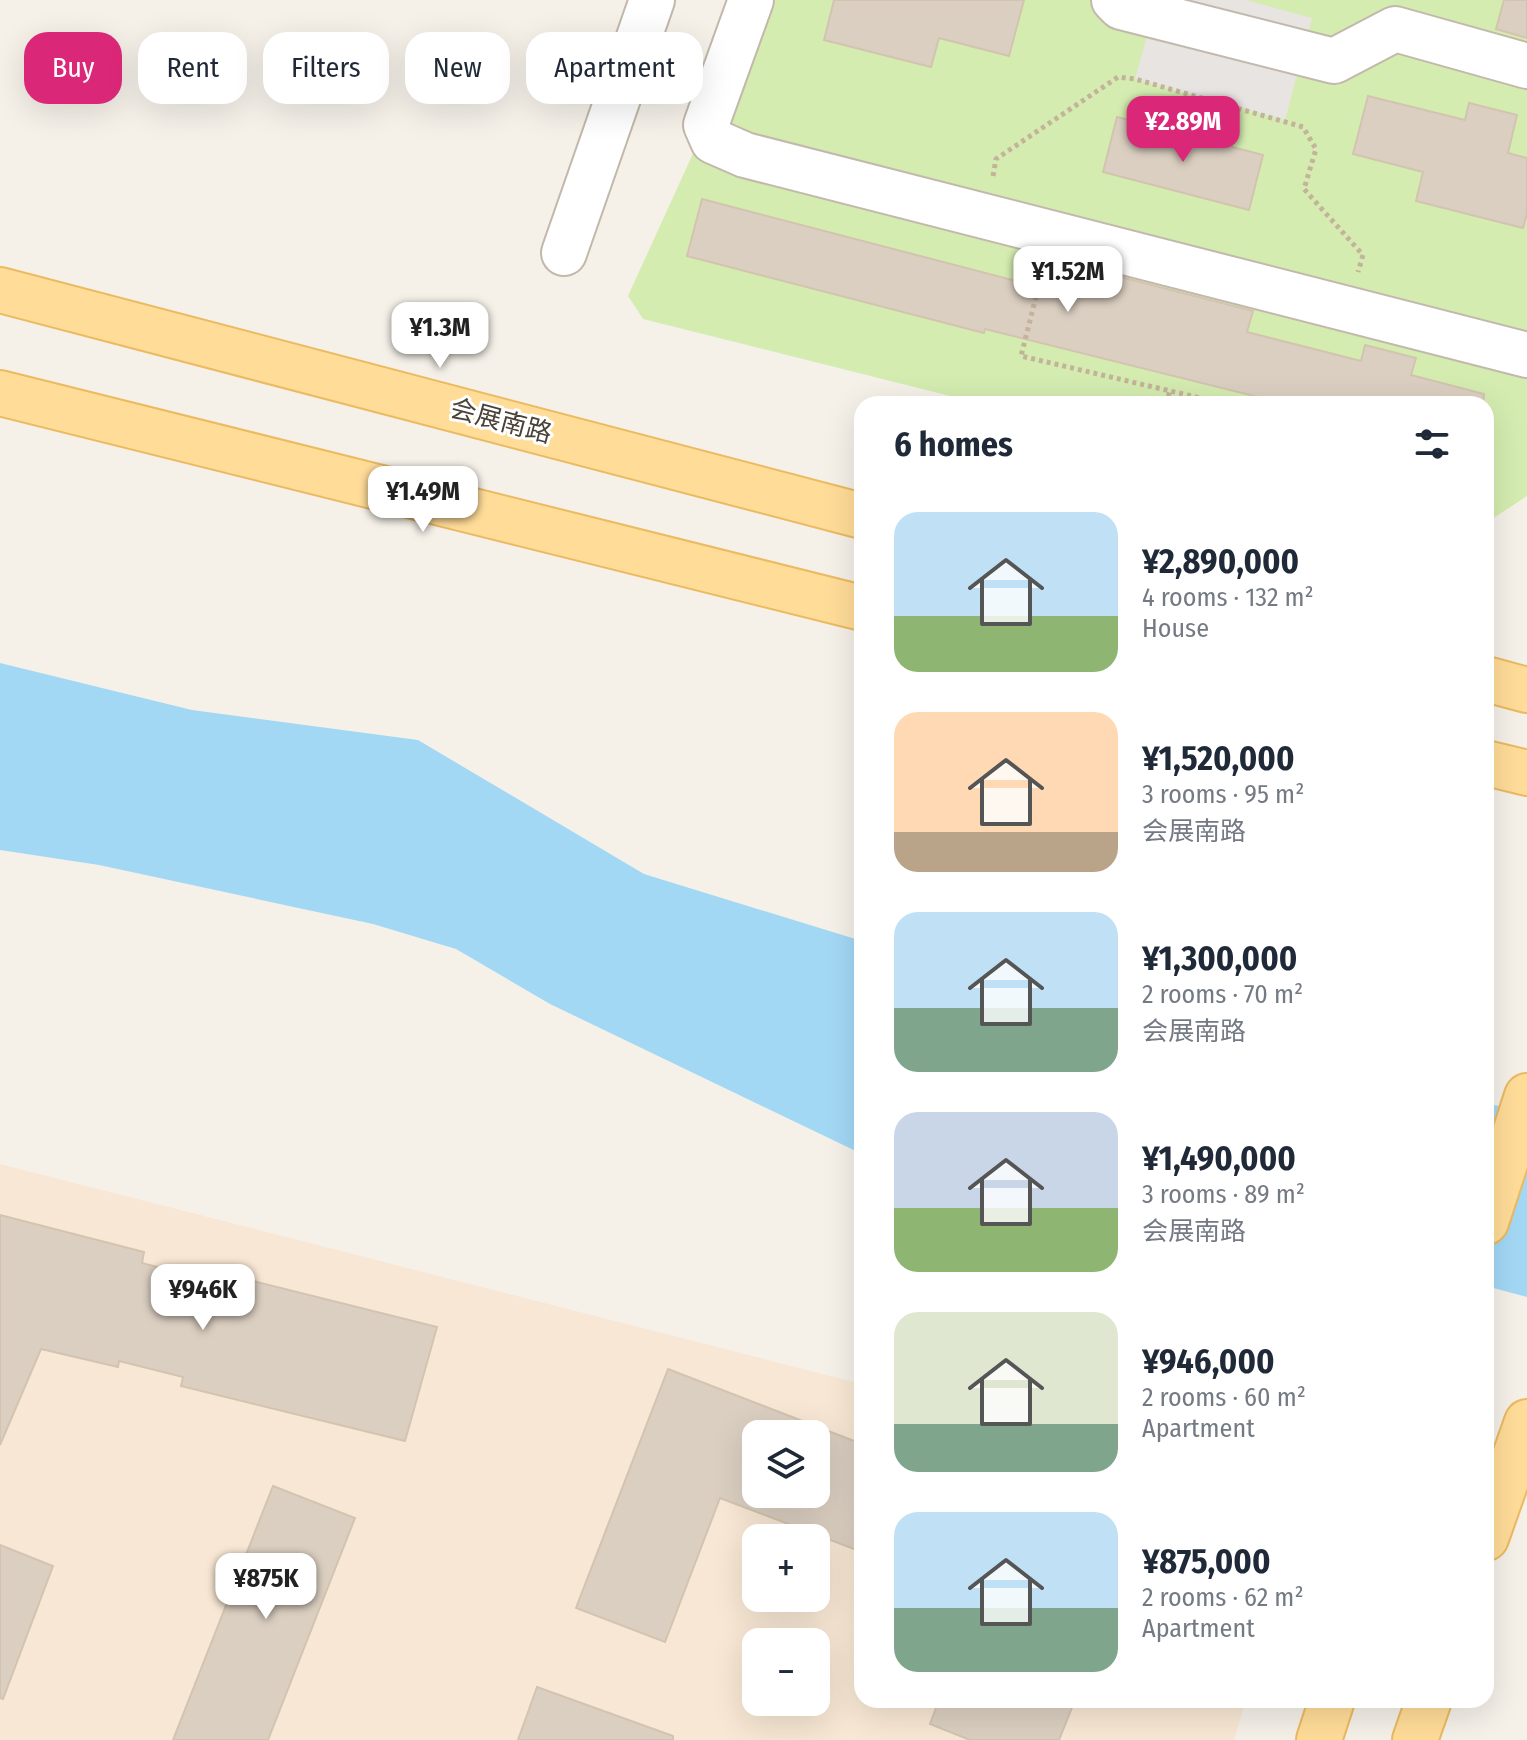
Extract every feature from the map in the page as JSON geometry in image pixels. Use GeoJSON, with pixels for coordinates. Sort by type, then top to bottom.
{"type":"FeatureCollection","features":[{"type":"Feature","properties":{"kind":"main road","name":"会展南路"},"geometry":{"type":"LineString","coordinates":[[0,290],[854,514]]}},
{"type":"Feature","properties":{"kind":"main road"},"geometry":{"type":"LineString","coordinates":[[0,393],[854,606]]}},
{"type":"Feature","properties":{"kind":"main road"},"geometry":{"type":"LineString","coordinates":[[1494,681],[1527,690]]}},
{"type":"Feature","properties":{"kind":"main road"},"geometry":{"type":"LineString","coordinates":[[1494,765],[1527,773]]}},
{"type":"Feature","properties":{"kind":"main road"},"geometry":{"type":"LineString","coordinates":[[1494,1197],[1527,1096]]}},
{"type":"Feature","properties":{"kind":"main road"},"geometry":{"type":"LineString","coordinates":[[1494,1515],[1527,1422]]}},
{"type":"Feature","properties":{"kind":"main road"},"geometry":{"type":"LineString","coordinates":[[1319,1740],[1329,1708]]}},
{"type":"Feature","properties":{"kind":"main road"},"geometry":{"type":"LineString","coordinates":[[1415,1740],[1426,1708]]}},
{"type":"Feature","properties":{"kind":"street"},"geometry":{"type":"LineString","coordinates":[[564,253],[652,0]]}},
{"type":"Feature","properties":{"kind":"street"},"geometry":{"type":"LineString","coordinates":[[751,0],[706,125],[713,141],[745,155],[1527,355]]}},
{"type":"Feature","properties":{"kind":"street"},"geometry":{"type":"LineString","coordinates":[[1114,0],[1121,7],[1334,61],[1399,15],[1527,66]]}},
{"type":"Feature","properties":{"kind":"path"},"geometry":{"type":"LineString","coordinates":[[984,216],[996,159],[1118,77],[1135,79],[1303,127],[1316,149],[1304,189],[1363,255],[1347,309]]}},
{"type":"Feature","properties":{"kind":"path"},"geometry":{"type":"LineString","coordinates":[[1053,233],[1021,356],[1192,396]]}},
{"type":"Feature","properties":{"kind":"path"},"geometry":{"type":"LineString","coordinates":[[1168,396],[1170,391]]}},
{"type":"Feature","properties":{"kind":"shaded area"},"geometry":{"type":"Polygon","coordinates":[[[1157,0],[1246,0],[1312,18],[1285,120],[1135,79],[1157,0]]]}},
{"type":"Feature","properties":{"kind":"shaded area"},"geometry":{"type":"Polygon","coordinates":[[[0,1164],[854,1382],[854,1708],[1244,1708],[1234,1740],[0,1740],[0,1164]]]}},
{"type":"Feature","properties":{"kind":"green space"},"geometry":{"type":"Polygon","coordinates":[[[751,0],[1527,0],[1527,496],[1494,518],[1494,396],[950,396],[643,319],[628,296],[706,125],[751,0]]]}},
{"type":"Feature","properties":{"kind":"water"},"geometry":{"type":"Polygon","coordinates":[[[0,663],[192,710],[418,740],[644,874],[854,939],[854,1150],[550,1004],[456,949],[373,924],[99,865],[0,850],[0,663]]]}},
{"type":"Feature","properties":{"kind":"water"},"geometry":{"type":"Polygon","coordinates":[[[1494,1105],[1527,1113],[1527,1297],[1494,1288],[1494,1105]]]}},
{"type":"Feature","properties":{"kind":"building"},"geometry":{"type":"Polygon","coordinates":[[[834,0],[1024,0],[1009,56],[939,38],[931,67],[824,40],[834,0]]]}},
{"type":"Feature","properties":{"kind":"building"},"geometry":{"type":"Polygon","coordinates":[[[1504,0],[1527,0],[1527,38],[1496,29],[1504,0]]]}},
{"type":"Feature","properties":{"kind":"building"},"geometry":{"type":"Polygon","coordinates":[[[1368,96],[1465,120],[1469,103],[1517,115],[1508,153],[1527,158],[1527,213],[1523,228],[1416,201],[1423,172],[1353,154],[1368,96]]]}},
{"type":"Feature","properties":{"kind":"building"},"geometry":{"type":"Polygon","coordinates":[[[1117,117],[1263,155],[1249,210],[1103,172],[1117,117]]]}},
{"type":"Feature","properties":{"kind":"building"},"geometry":{"type":"Polygon","coordinates":[[[702,199],[1043,288],[1050,259],[1253,311],[1247,332],[1361,361],[1365,345],[1416,358],[1411,375],[1484,396],[1254,396],[985,329],[984,333],[687,256],[702,199]]]}},
{"type":"Feature","properties":{"kind":"building"},"geometry":{"type":"Polygon","coordinates":[[[0,1215],[144,1252],[142,1263],[203,1279],[205,1269],[437,1327],[405,1441],[181,1386],[183,1377],[119,1361],[118,1367],[41,1349],[0,1445],[0,1215]]]}},
{"type":"Feature","properties":{"kind":"building"},"geometry":{"type":"Polygon","coordinates":[[[668,1369],[800,1420],[742,1420],[742,1506],[720,1498],[665,1642],[576,1608],[668,1369]]]}},
{"type":"Feature","properties":{"kind":"building"},"geometry":{"type":"Polygon","coordinates":[[[830,1432],[854,1441],[854,1549],[830,1540],[830,1524],[788,1524],[746,1508],[830,1508],[830,1432]]]}},
{"type":"Feature","properties":{"kind":"building"},"geometry":{"type":"Polygon","coordinates":[[[273,1486],[355,1518],[268,1740],[173,1740],[273,1486]]]}},
{"type":"Feature","properties":{"kind":"building"},"geometry":{"type":"Polygon","coordinates":[[[0,1545],[53,1566],[3,1699],[0,1698],[0,1545]]]}},
{"type":"Feature","properties":{"kind":"building"},"geometry":{"type":"Polygon","coordinates":[[[537,1687],[673,1736],[673,1740],[518,1740],[537,1687]]]}},
{"type":"Feature","properties":{"kind":"building"},"geometry":{"type":"Polygon","coordinates":[[[936,1708],[1072,1708],[1059,1740],[970,1740],[930,1724],[936,1708]]]}}]}
